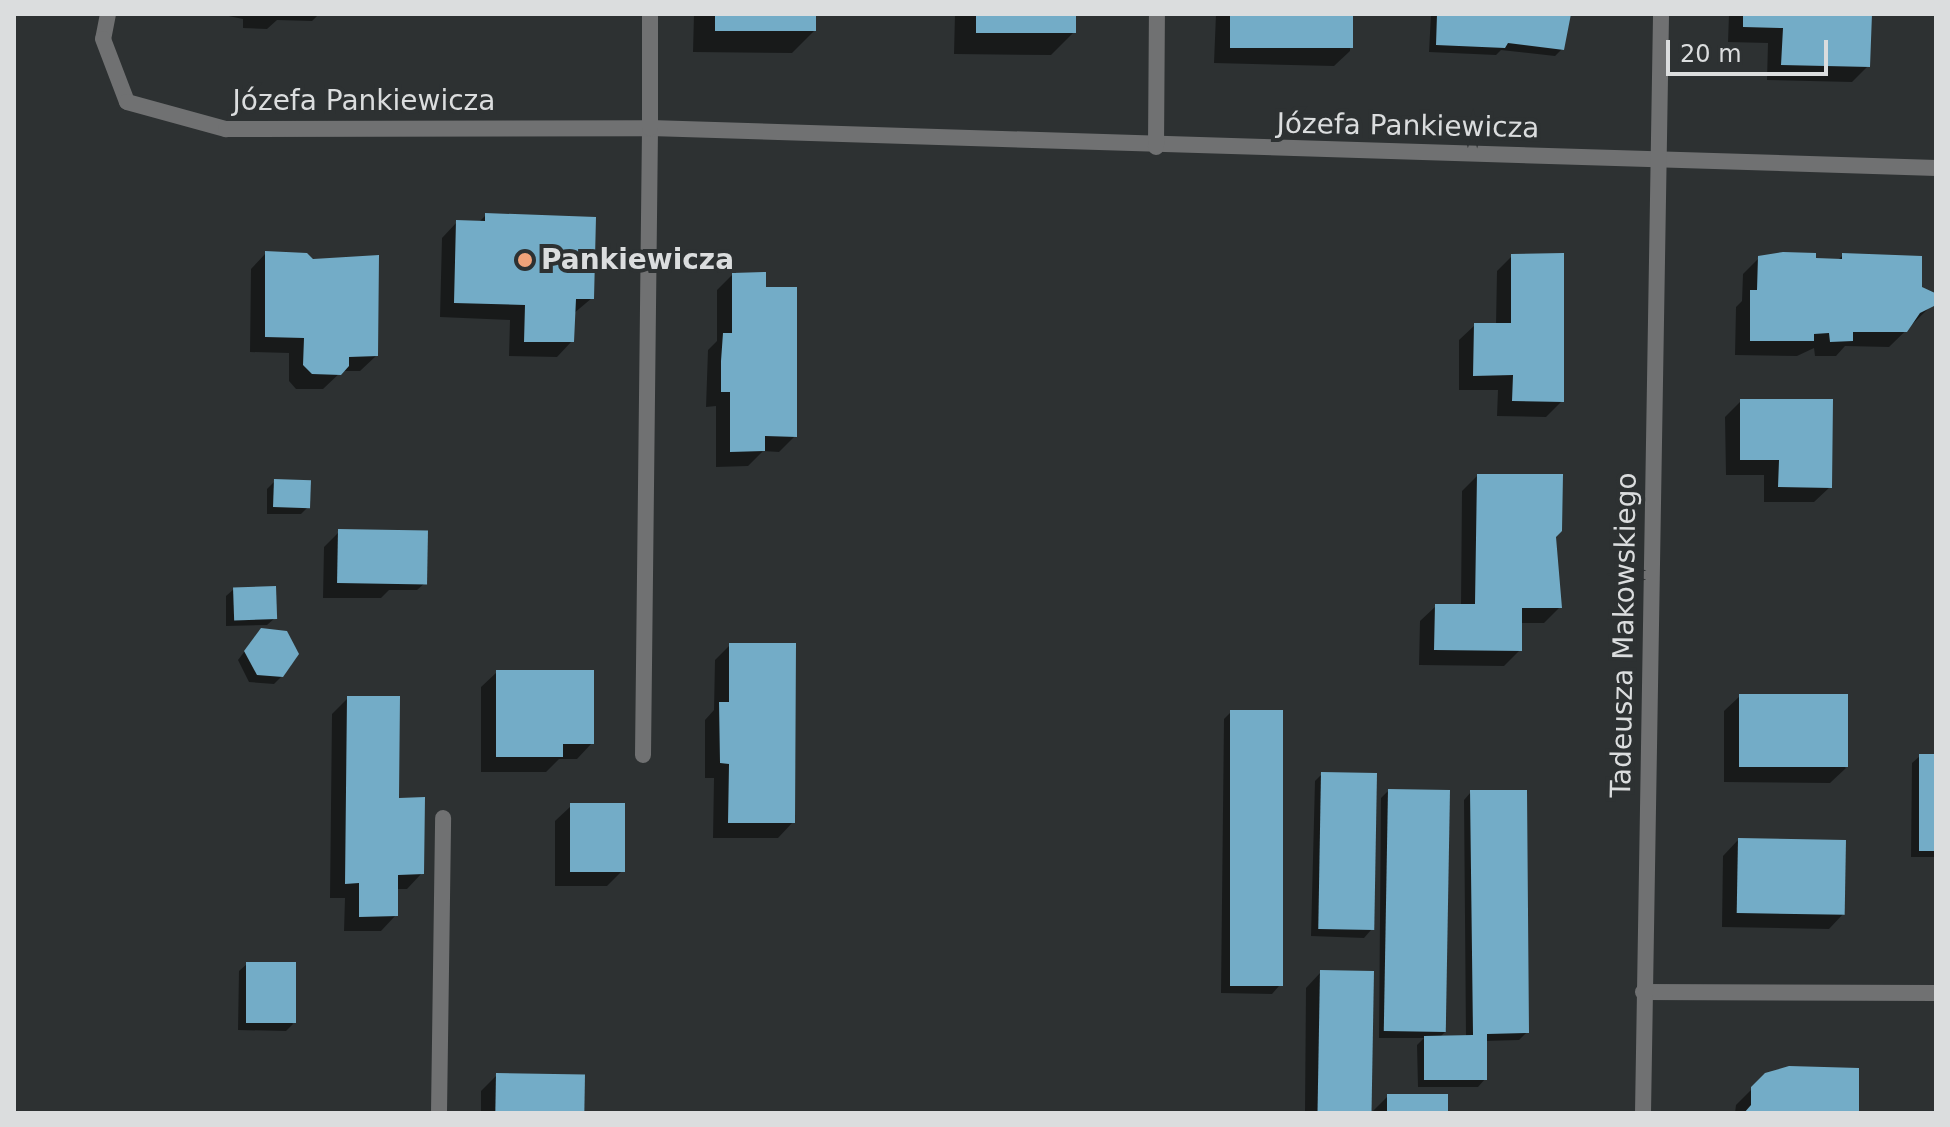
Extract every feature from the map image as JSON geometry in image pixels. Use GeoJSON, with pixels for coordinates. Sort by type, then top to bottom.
{"type":"FeatureCollection","features":[{"type":"Feature","properties":{"kind":"street","name":"Józefa Pankiewicza"},"geometry":{"type":"LineString","coordinates":[[108,14],[103,39],[127,102],[226,129],[650,128],[1156,147],[1660,158],[1936,168]]}},
{"type":"Feature","properties":{"kind":"street"},"geometry":{"type":"LineString","coordinates":[[643,755],[650,14]]}},
{"type":"Feature","properties":{"kind":"street"},"geometry":{"type":"LineString","coordinates":[[1156,147],[1157,14]]}},
{"type":"Feature","properties":{"kind":"street"},"geometry":{"type":"LineString","coordinates":[[1660,158],[1661,14]]}},
{"type":"Feature","properties":{"kind":"street","name":"Tadeusza Makowskiego"},"geometry":{"type":"LineString","coordinates":[[1643,1113],[1660,158]]}},
{"type":"Feature","properties":{"kind":"street"},"geometry":{"type":"LineString","coordinates":[[439,1113],[443,818]]}},
{"type":"Feature","properties":{"kind":"street"},"geometry":{"type":"LineString","coordinates":[[1643,992],[1936,993]]}},
{"type":"Feature","properties":{"kind":"building"},"geometry":{"type":"Polygon","coordinates":[[[715,14],[816,14],[816,31],[715,31],[715,14]]]}},
{"type":"Feature","properties":{"kind":"building"},"geometry":{"type":"Polygon","coordinates":[[[976,14],[1076,14],[1076,33],[976,33],[976,14]]]}},
{"type":"Feature","properties":{"kind":"building"},"geometry":{"type":"Polygon","coordinates":[[[1230,14],[1353,14],[1353,48],[1230,48],[1230,14]]]}},
{"type":"Feature","properties":{"kind":"building"},"geometry":{"type":"Polygon","coordinates":[[[1437,14],[1571,14],[1564,50],[1508,43],[1505,48],[1436,45],[1437,14]]]}},
{"type":"Feature","properties":{"kind":"building"},"geometry":{"type":"Polygon","coordinates":[[[1743,14],[1872,14],[1870,67],[1781,65],[1783,28],[1743,27],[1743,14]]]}},
{"type":"Feature","properties":{"kind":"building","name":"Pankiewicza"},"geometry":{"type":"Polygon","coordinates":[[[485,213],[596,217],[594,299],[576,299],[574,342],[524,342],[525,305],[454,303],[456,220],[485,221],[485,213]]]}},
{"type":"Feature","properties":{"kind":"building"},"geometry":{"type":"Polygon","coordinates":[[[265,251],[307,253],[313,259],[379,255],[378,356],[349,357],[349,366],[341,375],[312,374],[303,365],[304,338],[265,337],[265,251]]]}},
{"type":"Feature","properties":{"kind":"building"},"geometry":{"type":"Polygon","coordinates":[[[1783,252],[1816,253],[1816,258],[1842,259],[1842,253],[1922,256],[1922,287],[1935,293],[1934,306],[1920,313],[1907,332],[1853,332],[1853,341],[1830,342],[1829,333],[1814,334],[1814,341],[1750,341],[1750,290],[1757,290],[1758,256],[1783,252]]]}},
{"type":"Feature","properties":{"kind":"building"},"geometry":{"type":"Polygon","coordinates":[[[1564,253],[1564,402],[1512,401],[1513,375],[1473,376],[1474,323],[1511,323],[1511,254],[1564,253]]]}},
{"type":"Feature","properties":{"kind":"building"},"geometry":{"type":"Polygon","coordinates":[[[766,272],[766,287],[797,287],[797,437],[765,436],[765,451],[730,452],[730,392],[721,392],[721,361],[723,333],[732,333],[732,273],[766,272]]]}},
{"type":"Feature","properties":{"kind":"building"},"geometry":{"type":"Polygon","coordinates":[[[1740,399],[1833,399],[1832,488],[1778,487],[1779,460],[1740,460],[1740,399]]]}},
{"type":"Feature","properties":{"kind":"building"},"geometry":{"type":"Polygon","coordinates":[[[1477,474],[1563,474],[1562,531],[1556,537],[1562,608],[1522,608],[1522,651],[1434,650],[1435,604],[1475,604],[1477,474]]]}},
{"type":"Feature","properties":{"kind":"building"},"geometry":{"type":"Polygon","coordinates":[[[274,479],[311,480],[310,508],[273,507],[274,479]]]}},
{"type":"Feature","properties":{"kind":"building"},"geometry":{"type":"Polygon","coordinates":[[[338,529],[428,531],[427,585],[337,583],[338,529]]]}},
{"type":"Feature","properties":{"kind":"building"},"geometry":{"type":"Polygon","coordinates":[[[276,586],[277,619],[234,620],[233,588],[276,586]]]}},
{"type":"Feature","properties":{"kind":"building"},"geometry":{"type":"Polygon","coordinates":[[[261,628],[287,631],[299,654],[283,677],[257,675],[244,651],[261,628]]]}},
{"type":"Feature","properties":{"kind":"building"},"geometry":{"type":"Polygon","coordinates":[[[729,643],[796,643],[795,823],[728,823],[729,764],[720,763],[719,702],[729,702],[729,643]]]}},
{"type":"Feature","properties":{"kind":"building"},"geometry":{"type":"Polygon","coordinates":[[[496,670],[594,670],[594,744],[563,744],[563,757],[496,757],[496,670]]]}},
{"type":"Feature","properties":{"kind":"building"},"geometry":{"type":"Polygon","coordinates":[[[1739,694],[1848,694],[1848,767],[1739,767],[1739,694]]]}},
{"type":"Feature","properties":{"kind":"building"},"geometry":{"type":"Polygon","coordinates":[[[347,696],[400,696],[399,798],[425,797],[424,874],[398,875],[398,916],[359,917],[359,883],[345,884],[347,696]]]}},
{"type":"Feature","properties":{"kind":"building"},"geometry":{"type":"Polygon","coordinates":[[[1230,710],[1283,710],[1283,986],[1230,986],[1230,710]]]}},
{"type":"Feature","properties":{"kind":"building"},"geometry":{"type":"Polygon","coordinates":[[[1919,754],[1936,754],[1936,851],[1919,851],[1919,754]]]}},
{"type":"Feature","properties":{"kind":"building"},"geometry":{"type":"Polygon","coordinates":[[[1321,772],[1377,773],[1374,930],[1318,929],[1321,772]]]}},
{"type":"Feature","properties":{"kind":"building"},"geometry":{"type":"Polygon","coordinates":[[[1388,789],[1450,790],[1446,1032],[1384,1031],[1388,789]]]}},
{"type":"Feature","properties":{"kind":"building"},"geometry":{"type":"Polygon","coordinates":[[[1470,790],[1527,790],[1529,1033],[1487,1034],[1487,1080],[1424,1080],[1424,1036],[1473,1035],[1470,790]]]}},
{"type":"Feature","properties":{"kind":"building"},"geometry":{"type":"Polygon","coordinates":[[[570,803],[625,803],[625,872],[570,872],[570,803]]]}},
{"type":"Feature","properties":{"kind":"building"},"geometry":{"type":"Polygon","coordinates":[[[1738,838],[1846,840],[1845,915],[1737,913],[1738,838]]]}},
{"type":"Feature","properties":{"kind":"building"},"geometry":{"type":"Polygon","coordinates":[[[246,962],[296,962],[296,1023],[246,1023],[246,962]]]}},
{"type":"Feature","properties":{"kind":"building"},"geometry":{"type":"Polygon","coordinates":[[[1320,970],[1374,971],[1372,1113],[1318,1113],[1320,970]]]}},
{"type":"Feature","properties":{"kind":"building"},"geometry":{"type":"Polygon","coordinates":[[[1789,1066],[1859,1068],[1859,1113],[1744,1113],[1751,1105],[1751,1087],[1765,1073],[1789,1066]]]}},
{"type":"Feature","properties":{"kind":"building"},"geometry":{"type":"Polygon","coordinates":[[[496,1073],[585,1075],[584,1113],[495,1113],[496,1073]]]}},
{"type":"Feature","properties":{"kind":"building"},"geometry":{"type":"Polygon","coordinates":[[[1387,1094],[1448,1094],[1448,1113],[1387,1113],[1387,1094]]]}},
{"type":"Feature","properties":{"kind":"place","name":"Pankiewicza"},"geometry":{"type":"Point","coordinates":[525,260]}}]}
